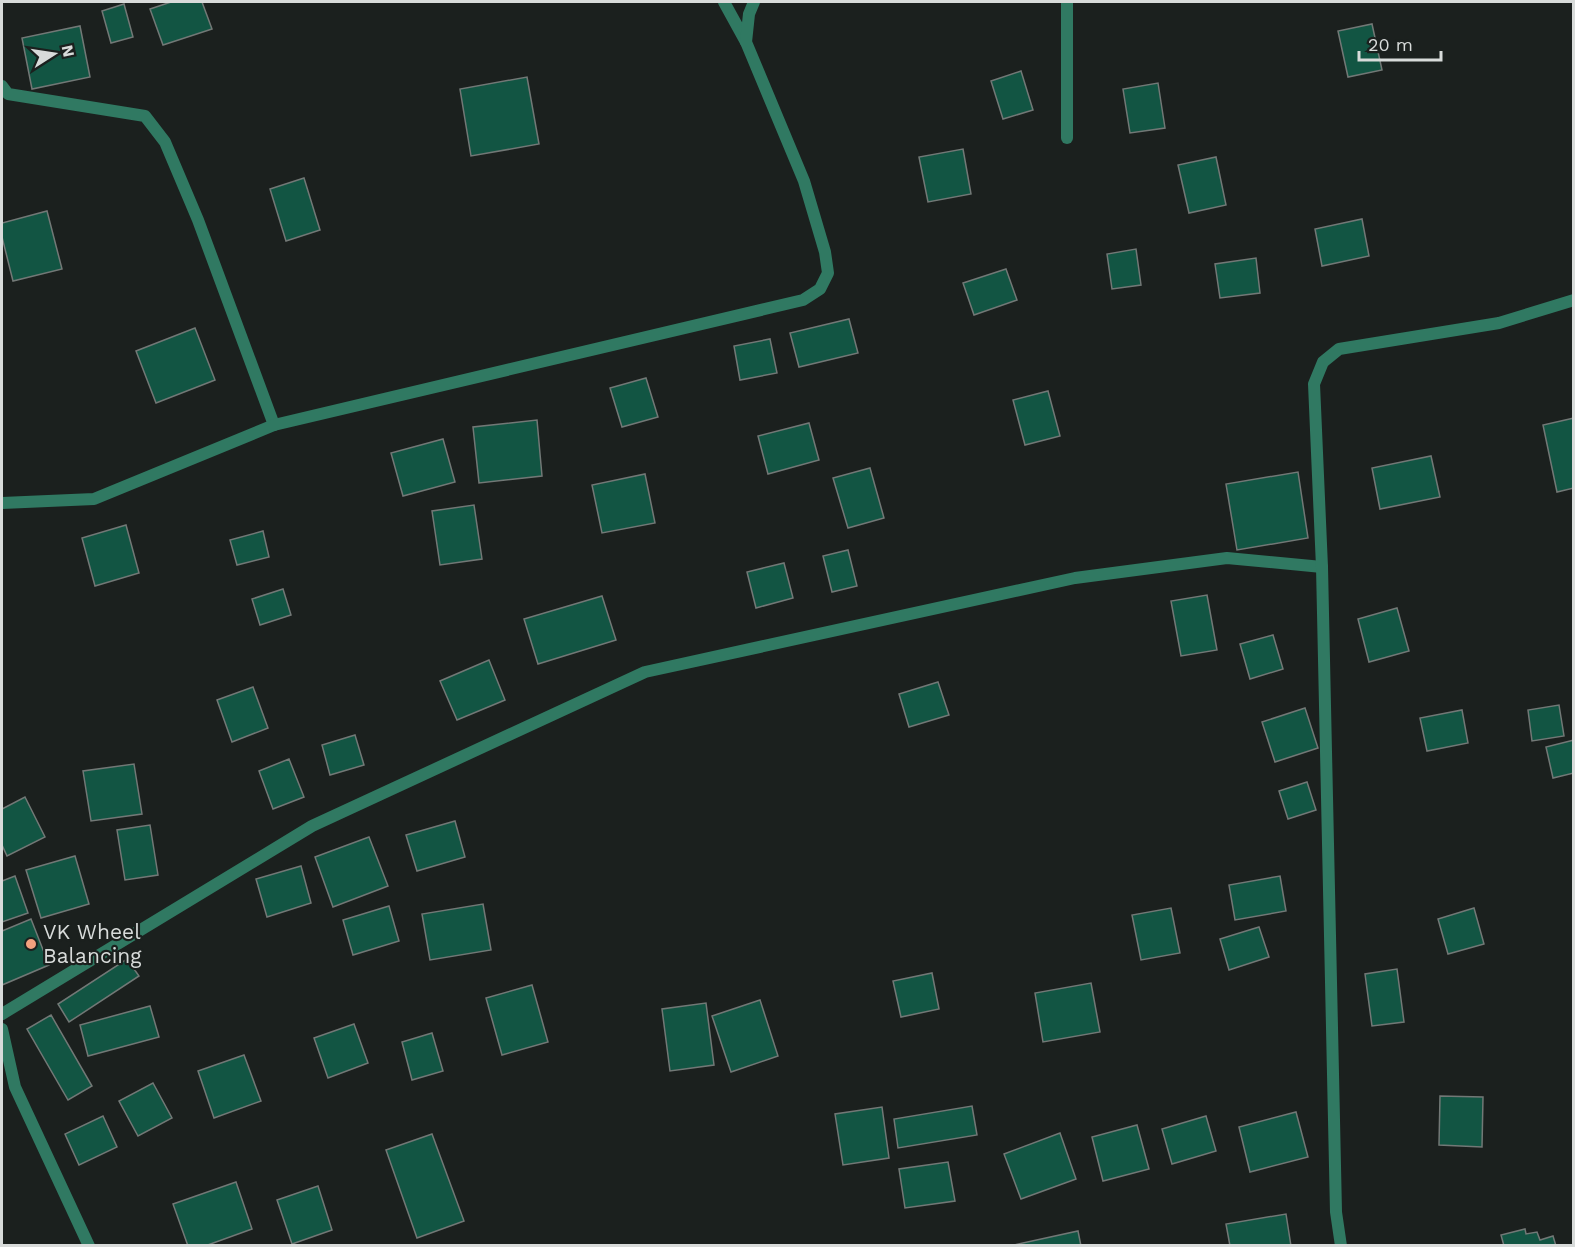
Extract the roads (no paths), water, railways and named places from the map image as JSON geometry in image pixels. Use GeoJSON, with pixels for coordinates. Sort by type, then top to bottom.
{"type":"FeatureCollection","features":[{"type":"Feature","properties":{"kind":"street"},"geometry":{"type":"LineString","coordinates":[[2,503],[94,499],[274,425],[803,300],[820,289],[828,273],[825,252],[804,181],[746,42],[724,2]]}},
{"type":"Feature","properties":{"kind":"street"},"geometry":{"type":"LineString","coordinates":[[746,42],[749,14],[754,2]]}},
{"type":"Feature","properties":{"kind":"street"},"geometry":{"type":"LineString","coordinates":[[1066,138],[1067,2]]}},
{"type":"Feature","properties":{"kind":"street"},"geometry":{"type":"LineString","coordinates":[[2,86],[8,94],[145,116],[165,142],[198,220],[274,425]]}},
{"type":"Feature","properties":{"kind":"street"},"geometry":{"type":"LineString","coordinates":[[1341,1245],[1336,1212],[1322,567],[1314,384],[1323,362],[1340,349],[1499,322],[1574,300]]}},
{"type":"Feature","properties":{"kind":"street"},"geometry":{"type":"LineString","coordinates":[[2,1014],[312,826],[645,672],[1075,578],[1227,558],[1322,567]]}},
{"type":"Feature","properties":{"kind":"street"},"geometry":{"type":"LineString","coordinates":[[2,1029],[15,1087],[89,1245]]}},
{"type":"Feature","properties":{"kind":"place","name":"VK Wheel Balancing"},"geometry":{"type":"Point","coordinates":[31,944]}}]}
